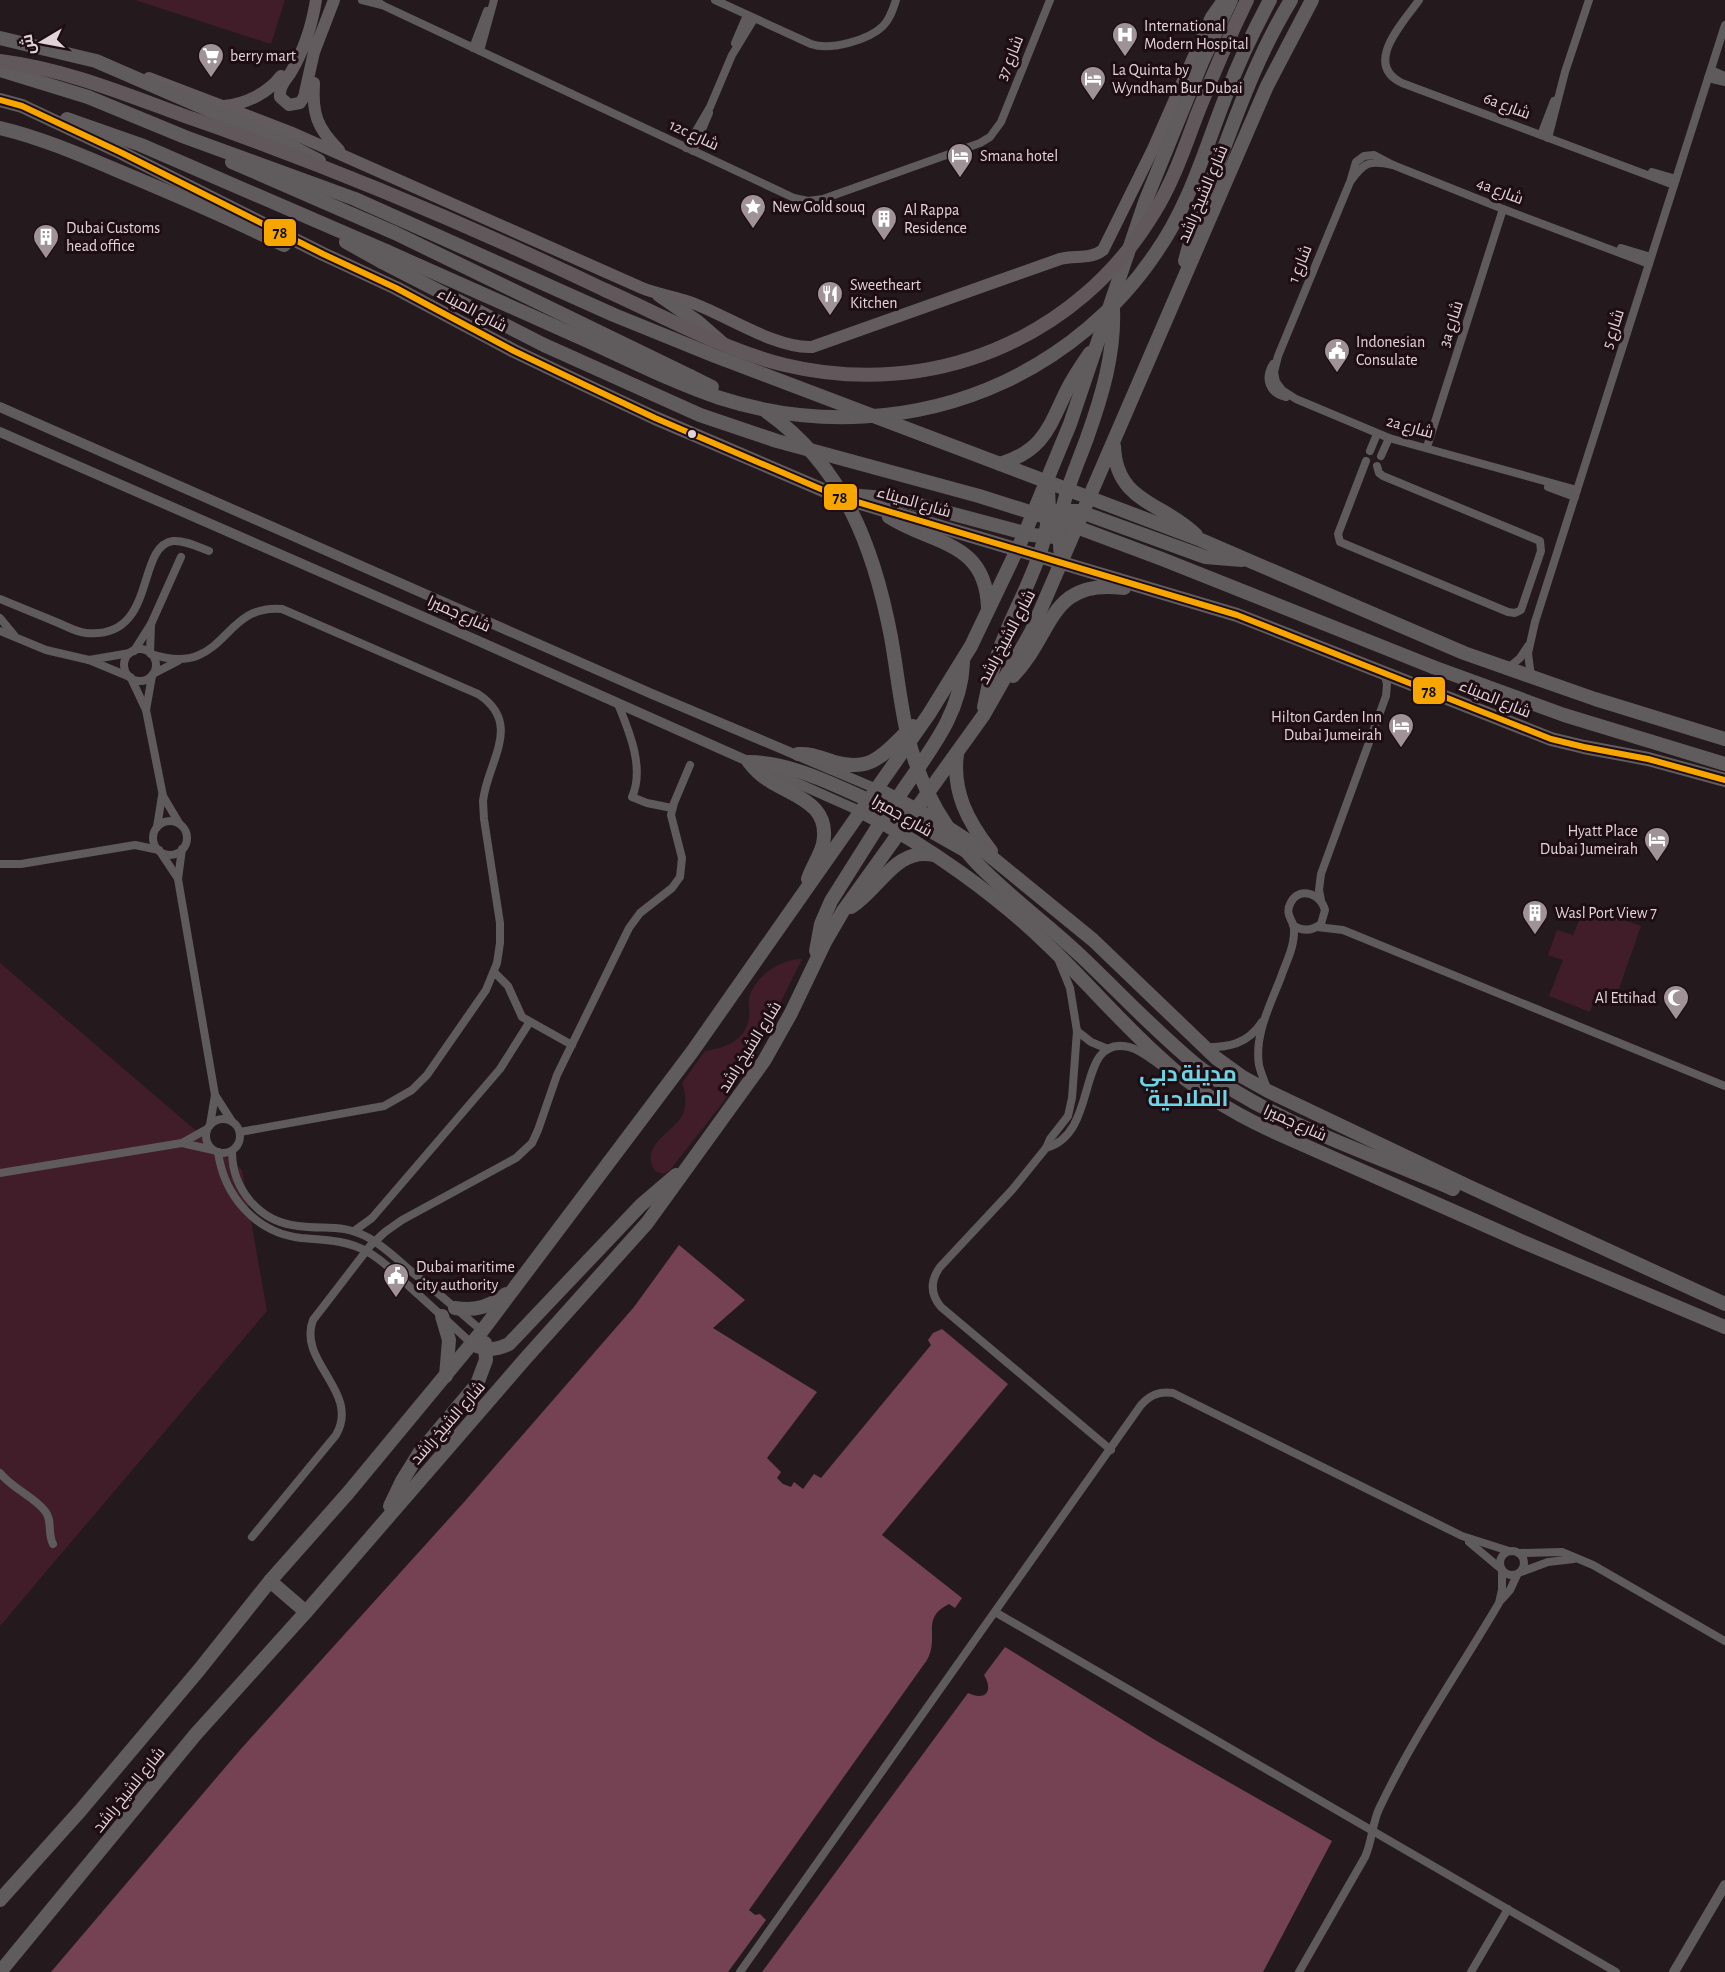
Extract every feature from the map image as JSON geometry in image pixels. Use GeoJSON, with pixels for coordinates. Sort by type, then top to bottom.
{"type":"FeatureCollection","features":[{"type":"Feature","properties":{"kind":"highway"},"geometry":{"type":"LineString","coordinates":[[0,61],[48,69],[86,79],[330,169],[497,239],[741,351],[783,364],[825,372],[866,375],[904,373],[962,362],[1000,348],[1052,321],[1107,275],[1145,228],[1172,180],[1221,53],[1247,0]]}},
{"type":"Feature","properties":{"kind":"main road"},"geometry":{"type":"LineString","coordinates":[[221,106],[249,99],[276,83],[294,55],[311,0]]}},
{"type":"Feature","properties":{"kind":"main road"},"geometry":{"type":"LineString","coordinates":[[316,0],[312,22],[302,50],[280,89],[280,97],[289,105],[300,103],[304,97],[311,59],[334,0]]}},
{"type":"Feature","properties":{"kind":"main road"},"geometry":{"type":"LineString","coordinates":[[0,38],[96,61],[161,82],[290,132],[659,295],[693,303],[787,345],[812,347],[824,345],[1060,260],[1096,255],[1103,250],[1153,149],[1211,17],[1223,0]]}},
{"type":"Feature","properties":{"kind":"main road","name":"شارع الشيخ راشد"},"geometry":{"type":"LineString","coordinates":[[0,1900],[165,1711],[270,1581],[348,1493],[472,1344],[628,1139],[929,714],[963,660],[1028,527],[1070,424],[1112,297],[1160,164],[1202,62],[1231,0]]}},
{"type":"Feature","properties":{"kind":"main road"},"geometry":{"type":"LineString","coordinates":[[384,256],[681,383],[742,404],[806,416],[849,417],[902,413],[954,401],[1013,378],[1067,345],[1107,311],[1142,272],[1168,235],[1190,192],[1234,75],[1270,0]]}},
{"type":"Feature","properties":{"kind":"main road"},"geometry":{"type":"LineString","coordinates":[[1176,298],[1194,228],[1237,112],[1265,48],[1291,0]]}},
{"type":"Feature","properties":{"kind":"main road","name":"شارع الشيخ راشد"},"geometry":{"type":"LineString","coordinates":[[0,1972],[195,1735],[306,1612],[582,1295],[629,1245],[764,1061],[843,911],[983,716],[1031,632],[1267,86],[1312,0]]}},
{"type":"Feature","properties":{"kind":"main road"},"geometry":{"type":"LineString","coordinates":[[323,31],[314,83],[314,110],[322,132],[345,156]]}},
{"type":"Feature","properties":{"kind":"main road"},"geometry":{"type":"LineString","coordinates":[[96,61],[283,142],[308,154],[330,169]]}},
{"type":"Feature","properties":{"kind":"main road","name":"شارع الميناء"},"geometry":{"type":"LineString","coordinates":[[0,70],[88,97],[185,137],[355,199],[614,315],[743,367],[1201,540],[1422,636],[1507,669],[1640,714],[1725,739]]}},
{"type":"Feature","properties":{"kind":"main road","name":"شارع الميناء"},"geometry":{"type":"LineString","coordinates":[[0,100],[22,106],[122,153],[402,291],[514,351],[615,399],[837,495],[1237,615],[1535,734],[1567,743],[1648,759],[1725,780]]}},
{"type":"Feature","properties":{"kind":"main road"},"geometry":{"type":"LineString","coordinates":[[22,106],[141,145],[303,216],[384,256],[544,345],[700,415],[777,441],[979,496],[1071,525],[1433,667],[1574,718],[1725,765]]}},
{"type":"Feature","properties":{"kind":"main road"},"geometry":{"type":"LineString","coordinates":[[0,128],[59,146],[208,209],[316,261],[364,274]]}},
{"type":"Feature","properties":{"kind":"main road"},"geometry":{"type":"LineString","coordinates":[[185,137],[240,166],[395,233],[764,410],[814,454],[835,481],[851,508],[871,553],[889,629],[908,741],[927,792],[967,854],[993,880],[1062,938],[1167,1041],[1234,1092],[1288,1121],[1476,1198],[1515,1208]]}},
{"type":"Feature","properties":{"kind":"main road"},"geometry":{"type":"LineString","coordinates":[[659,295],[704,327],[743,367]]}},
{"type":"Feature","properties":{"kind":"main road"},"geometry":{"type":"LineString","coordinates":[[1028,527],[1055,511],[1067,489],[1088,436],[1108,368],[1113,325],[1112,297]]}},
{"type":"Feature","properties":{"kind":"main road"},"geometry":{"type":"LineString","coordinates":[[1000,464],[1026,453],[1042,438],[1054,421],[1077,372],[1098,345]]}},
{"type":"Feature","properties":{"kind":"main road"},"geometry":{"type":"LineString","coordinates":[[1113,444],[1117,468],[1128,488],[1145,502],[1182,522],[1201,540]]}},
{"type":"Feature","properties":{"kind":"main road"},"geometry":{"type":"LineString","coordinates":[[983,716],[997,656],[1040,556],[1052,537],[1055,511],[1047,481]]}},
{"type":"Feature","properties":{"kind":"main road"},"geometry":{"type":"LineString","coordinates":[[837,495],[867,495],[897,499],[1028,527],[1052,537],[1076,531]]}},
{"type":"Feature","properties":{"kind":"main road"},"geometry":{"type":"LineString","coordinates":[[878,509],[899,523],[946,542],[965,555],[983,580],[988,610]]}},
{"type":"Feature","properties":{"kind":"main road"},"geometry":{"type":"LineString","coordinates":[[1055,511],[1084,513],[1194,554],[1226,560],[1247,560]]}},
{"type":"Feature","properties":{"kind":"main road"},"geometry":{"type":"LineString","coordinates":[[1052,537],[1062,563]]}},
{"type":"Feature","properties":{"kind":"main road"},"geometry":{"type":"LineString","coordinates":[[1000,688],[1029,658],[1056,610],[1080,591],[1105,586],[1170,595]]}},
{"type":"Feature","properties":{"kind":"main road"},"geometry":{"type":"LineString","coordinates":[[815,962],[818,937],[826,912],[951,715],[962,682],[963,660]]}},
{"type":"Feature","properties":{"kind":"main road"},"geometry":{"type":"LineString","coordinates":[[798,754],[813,754],[844,764],[867,762],[887,753],[909,730],[929,714]]}},
{"type":"Feature","properties":{"kind":"main road"},"geometry":{"type":"LineString","coordinates":[[1567,743],[1617,747],[1688,763],[1725,765]]}},
{"type":"Feature","properties":{"kind":"main road"},"geometry":{"type":"LineString","coordinates":[[957,754],[956,779],[961,804],[985,844],[1006,868]]}},
{"type":"Feature","properties":{"kind":"main road"},"geometry":{"type":"LineString","coordinates":[[749,762],[773,764],[797,770],[890,810],[913,814],[966,852],[1006,868]]}},
{"type":"Feature","properties":{"kind":"main road"},"geometry":{"type":"LineString","coordinates":[[749,762],[768,781],[809,802],[821,818],[824,831],[823,843],[803,895]]}},
{"type":"Feature","properties":{"kind":"main road","name":"شارع جميرا"},"geometry":{"type":"LineString","coordinates":[[870,800],[890,810],[901,831],[988,894],[1048,944],[1151,1049],[1216,1101],[1260,1126],[1533,1246],[1725,1326]]}},
{"type":"Feature","properties":{"kind":"main road"},"geometry":{"type":"LineString","coordinates":[[843,911],[864,898],[899,861],[919,854],[935,855]]}},
{"type":"Feature","properties":{"kind":"main road","name":"شارع جميرا"},"geometry":{"type":"LineString","coordinates":[[1006,868],[1101,947],[1202,1047],[1235,1072],[1268,1091],[1515,1208],[1725,1304]]}},
{"type":"Feature","properties":{"kind":"main road"},"geometry":{"type":"LineString","coordinates":[[472,1344],[486,1350],[498,1349],[508,1344],[641,1205],[694,1159]]}},
{"type":"Feature","properties":{"kind":"main road"},"geometry":{"type":"LineString","coordinates":[[455,1308],[469,1310],[480,1308],[500,1299],[517,1285]]}},
{"type":"Feature","properties":{"kind":"main road"},"geometry":{"type":"LineString","coordinates":[[442,1316],[449,1340],[446,1376]]}},
{"type":"Feature","properties":{"kind":"main road"},"geometry":{"type":"LineString","coordinates":[[383,1522],[402,1481],[420,1452],[477,1384],[484,1371],[486,1350],[482,1331]]}},
{"type":"Feature","properties":{"kind":"main road"},"geometry":{"type":"LineString","coordinates":[[270,1581],[306,1612]]}},
{"type":"Feature","properties":{"kind":"street","name":"12c شارع"},"geometry":{"type":"LineString","coordinates":[[362,0],[379,2],[794,198],[812,201],[890,176],[985,141],[998,127]]}},
{"type":"Feature","properties":{"kind":"street"},"geometry":{"type":"LineString","coordinates":[[476,49],[493,0]]}},
{"type":"Feature","properties":{"kind":"street"},"geometry":{"type":"LineString","coordinates":[[715,0],[817,47],[830,48],[878,31],[886,22],[896,0]]}},
{"type":"Feature","properties":{"kind":"street","name":"6a شارع"},"geometry":{"type":"LineString","coordinates":[[1419,0],[1386,50],[1385,67],[1392,77],[1544,137],[1675,182]]}},
{"type":"Feature","properties":{"kind":"street"},"geometry":{"type":"LineString","coordinates":[[1544,137],[1589,0]]}},
{"type":"Feature","properties":{"kind":"street","name":"شارع 37"},"geometry":{"type":"LineString","coordinates":[[998,127],[1047,1]]}},
{"type":"Feature","properties":{"kind":"street"},"geometry":{"type":"LineString","coordinates":[[689,149],[751,17]]}},
{"type":"Feature","properties":{"kind":"street","name":"شارع 5"},"geometry":{"type":"LineString","coordinates":[[1531,678],[1528,661],[1530,643],[1725,25]]}},
{"type":"Feature","properties":{"kind":"street"},"geometry":{"type":"LineString","coordinates":[[1709,74],[1725,76]]}},
{"type":"Feature","properties":{"kind":"street"},"geometry":{"type":"LineString","coordinates":[[1709,74],[1725,82]]}},
{"type":"Feature","properties":{"kind":"street","name":"4a شارع"},"geometry":{"type":"LineString","coordinates":[[1366,160],[1393,165],[1503,209],[1650,261]]}},
{"type":"Feature","properties":{"kind":"street","name":"شارع 1"},"geometry":{"type":"LineString","coordinates":[[1273,383],[1278,356],[1350,182],[1353,166],[1366,160]]}},
{"type":"Feature","properties":{"kind":"street","name":"3a شارع"},"geometry":{"type":"LineString","coordinates":[[1427,447],[1503,209]]}},
{"type":"Feature","properties":{"kind":"street","name":"2a شارع"},"geometry":{"type":"LineString","coordinates":[[1273,383],[1280,396],[1296,399],[1377,434],[1576,493]]}},
{"type":"Feature","properties":{"kind":"street","name":"شارع جميرا"},"geometry":{"type":"LineString","coordinates":[[0,407],[652,694],[798,754],[870,800]]}},
{"type":"Feature","properties":{"kind":"street","name":"شارع جميرا"},"geometry":{"type":"LineString","coordinates":[[0,432],[465,634],[749,762]]}},
{"type":"Feature","properties":{"kind":"street"},"geometry":{"type":"LineString","coordinates":[[1370,451],[1377,434]]}},
{"type":"Feature","properties":{"kind":"street"},"geometry":{"type":"LineString","coordinates":[[1381,456],[1389,438]]}},
{"type":"Feature","properties":{"kind":"street"},"geometry":{"type":"LineString","coordinates":[[1366,461],[1339,531],[1340,542],[1508,612],[1515,613],[1521,610],[1541,550],[1539,541],[1383,476],[1378,472],[1377,466]]}},
{"type":"Feature","properties":{"kind":"street"},"geometry":{"type":"LineString","coordinates":[[0,599],[74,630],[88,633],[103,632],[117,627],[133,612],[140,600],[154,556],[163,544],[178,541],[209,551]]}},
{"type":"Feature","properties":{"kind":"street"},"geometry":{"type":"LineString","coordinates":[[181,557],[151,624],[125,663],[126,671],[146,710],[162,796],[186,834],[178,879],[215,1095],[207,1143],[216,1151],[231,1193],[260,1223],[290,1236],[338,1241],[366,1250],[385,1264],[472,1344]]}},
{"type":"Feature","properties":{"kind":"street"},"geometry":{"type":"LineString","coordinates":[[0,631],[53,652],[89,660],[142,681],[178,660],[195,657],[211,650],[240,621],[252,613],[267,609],[282,609],[472,691],[489,702],[500,720],[502,734],[499,749],[486,784],[483,801],[500,933],[499,953],[486,990],[427,1075],[403,1096],[374,1109],[240,1132]]}},
{"type":"Feature","properties":{"kind":"street"},"geometry":{"type":"LineString","coordinates":[[0,618],[16,638]]}},
{"type":"Feature","properties":{"kind":"street"},"geometry":{"type":"LineString","coordinates":[[146,710],[152,675],[156,666],[151,654],[151,624]]}},
{"type":"Feature","properties":{"kind":"street","name":"شارع 5"},"geometry":{"type":"LineString","coordinates":[[1507,669],[1520,658],[1530,643]]}},
{"type":"Feature","properties":{"kind":"street"},"geometry":{"type":"LineString","coordinates":[[89,660],[143,650],[178,660]]}},
{"type":"Feature","properties":{"kind":"street"},"geometry":{"type":"LineString","coordinates":[[1384,672],[1387,684],[1386,696],[1321,873],[1319,890],[1325,914],[1343,930],[1725,1086]]}},
{"type":"Feature","properties":{"kind":"street"},"geometry":{"type":"LineString","coordinates":[[1386,696],[1405,681]]}},
{"type":"Feature","properties":{"kind":"street"},"geometry":{"type":"LineString","coordinates":[[618,704],[632,741],[636,769],[635,790],[632,797],[647,803],[672,808]]}},
{"type":"Feature","properties":{"kind":"street"},"geometry":{"type":"LineString","coordinates":[[252,1537],[339,1429],[343,1416],[342,1403],[313,1350],[310,1333],[317,1314],[374,1241],[396,1224],[516,1158],[527,1149],[535,1137],[551,1091],[572,1045],[629,928],[640,913],[672,888],[680,877],[682,858],[672,823],[672,808],[690,765]]}},
{"type":"Feature","properties":{"kind":"street"},"geometry":{"type":"LineString","coordinates":[[162,796],[153,841],[178,879]]}},
{"type":"Feature","properties":{"kind":"street"},"geometry":{"type":"LineString","coordinates":[[135,844],[167,821],[179,824]]}},
{"type":"Feature","properties":{"kind":"street"},"geometry":{"type":"LineString","coordinates":[[0,864],[32,862],[135,844],[172,855],[182,849]]}},
{"type":"Feature","properties":{"kind":"street"},"geometry":{"type":"LineString","coordinates":[[1303,894],[1321,873]]}},
{"type":"Feature","properties":{"kind":"street"},"geometry":{"type":"LineString","coordinates":[[1290,954],[1293,925],[1288,907],[1293,898],[1303,894],[1313,894],[1321,901]]}},
{"type":"Feature","properties":{"kind":"street"},"geometry":{"type":"LineString","coordinates":[[1268,1091],[1258,1058],[1259,1043],[1266,1017],[1290,954],[1299,938],[1312,929],[1325,914]]}},
{"type":"Feature","properties":{"kind":"street"},"geometry":{"type":"LineString","coordinates":[[1293,925],[1298,928],[1343,930]]}},
{"type":"Feature","properties":{"kind":"street"},"geometry":{"type":"LineString","coordinates":[[1048,944],[1061,963],[1075,1009],[1077,1031],[1070,1110],[1046,1148],[1012,1190],[940,1267],[933,1280],[933,1295],[941,1307],[1111,1449]]}},
{"type":"Feature","properties":{"kind":"street"},"geometry":{"type":"LineString","coordinates":[[494,972],[508,986],[519,1013],[529,1023],[572,1045]]}},
{"type":"Feature","properties":{"kind":"street"},"geometry":{"type":"LineString","coordinates":[[1202,1047],[1221,1047],[1241,1042],[1252,1035],[1266,1017]]}},
{"type":"Feature","properties":{"kind":"street"},"geometry":{"type":"LineString","coordinates":[[354,1231],[372,1218],[491,1080],[508,1058],[529,1023]]}},
{"type":"Feature","properties":{"kind":"street"},"geometry":{"type":"LineString","coordinates":[[1077,1031],[1091,1042],[1108,1049]]}},
{"type":"Feature","properties":{"kind":"street"},"geometry":{"type":"LineString","coordinates":[[1046,1148],[1061,1140],[1075,1123],[1084,1104],[1094,1064],[1108,1049],[1118,1046],[1132,1048],[1168,1070],[1184,1076]]}},
{"type":"Feature","properties":{"kind":"street"},"geometry":{"type":"LineString","coordinates":[[182,1143],[216,1151],[232,1151],[238,1145],[240,1132],[215,1095]]}},
{"type":"Feature","properties":{"kind":"street"},"geometry":{"type":"LineString","coordinates":[[0,1173],[182,1143],[217,1120],[231,1120]]}},
{"type":"Feature","properties":{"kind":"street"},"geometry":{"type":"LineString","coordinates":[[232,1151],[233,1167],[242,1189],[251,1202],[270,1217],[292,1226],[332,1227],[354,1231],[374,1241],[482,1331]]}},
{"type":"Feature","properties":{"kind":"street"},"geometry":{"type":"LineString","coordinates":[[1710,1298],[1725,1295]]}},
{"type":"Feature","properties":{"kind":"street"},"geometry":{"type":"LineString","coordinates":[[740,1972],[1146,1400],[1159,1392],[1173,1393],[1462,1536],[1509,1551],[1520,1553],[1554,1551],[1577,1558],[1601,1569],[1725,1641]]}},
{"type":"Feature","properties":{"kind":"street"},"geometry":{"type":"LineString","coordinates":[[0,1473],[9,1484],[46,1512],[53,1544]]}},
{"type":"Feature","properties":{"kind":"street"},"geometry":{"type":"LineString","coordinates":[[1462,1536],[1509,1576],[1548,1562],[1577,1558]]}},
{"type":"Feature","properties":{"kind":"street"},"geometry":{"type":"LineString","coordinates":[[1499,1603],[1502,1590],[1502,1556],[1509,1551]]}},
{"type":"Feature","properties":{"kind":"street"},"geometry":{"type":"LineString","coordinates":[[1299,1972],[1365,1857],[1382,1803],[1432,1712],[1524,1565],[1520,1553]]}},
{"type":"Feature","properties":{"kind":"street"},"geometry":{"type":"LineString","coordinates":[[995,1612],[1616,1972]]}},
{"type":"Feature","properties":{"kind":"street"},"geometry":{"type":"LineString","coordinates":[[1674,1972],[1725,1886]]}},
{"type":"Feature","properties":{"kind":"street"},"geometry":{"type":"LineString","coordinates":[[1472,1972],[1508,1909]]}},
{"type":"Feature","properties":{"kind":"shaded area"},"geometry":{"type":"Polygon","coordinates":[[[135,0],[285,0],[271,44],[135,0]]]}},
{"type":"Feature","properties":{"kind":"shaded area"},"geometry":{"type":"Polygon","coordinates":[[[1585,906],[1641,926],[1617,994],[1610,992],[1607,996],[1596,993],[1590,1012],[1549,996],[1563,960],[1548,955],[1557,930],[1573,935],[1585,906]]]}},
{"type":"Feature","properties":{"kind":"shaded area"},"geometry":{"type":"Polygon","coordinates":[[[802,959],[765,1033],[741,1076],[721,1105],[670,1170],[664,1174],[655,1171],[651,1162],[654,1147],[684,1112],[685,1100],[682,1083],[705,1051],[734,1042],[744,1032],[749,1017],[749,998],[763,976],[785,962],[802,959]]]}},
{"type":"Feature","properties":{"kind":"shaded area"},"geometry":{"type":"Polygon","coordinates":[[[0,963],[242,1170],[267,1311],[0,1626],[0,963]]]}},
{"type":"Feature","properties":{"kind":"shaded area"},"geometry":{"type":"Polygon","coordinates":[[[679,1245],[745,1300],[713,1328],[817,1392],[767,1458],[781,1472],[777,1478],[783,1484],[791,1487],[794,1482],[803,1489],[814,1474],[821,1478],[931,1345],[928,1340],[933,1333],[942,1329],[1008,1384],[882,1535],[962,1598],[955,1608],[949,1604],[935,1615],[932,1644],[927,1660],[749,1910],[755,1915],[760,1914],[766,1920],[728,1972],[51,1972],[240,1750],[465,1501],[634,1307],[679,1245]]]}},
{"type":"Feature","properties":{"kind":"shaded area"},"geometry":{"type":"Polygon","coordinates":[[[1005,1647],[1155,1740],[1332,1841],[1263,1972],[762,1972],[968,1693],[979,1696],[986,1693],[988,1686],[984,1675],[1005,1647]]]}},
{"type":"Feature","properties":{"kind":"transit line","name":"78"},"geometry":{"type":"LineString","coordinates":[[0,100],[22,106],[122,153],[396,288],[514,351],[585,385],[655,418],[837,496],[1237,615],[1551,739],[1648,759],[1725,780]]}},
{"type":"Feature","properties":{"kind":"place","name":"International Modern Hospital"},"geometry":{"type":"Point","coordinates":[1125,58]}},
{"type":"Feature","properties":{"kind":"place","name":"berry mart"},"geometry":{"type":"Point","coordinates":[211,79]}},
{"type":"Feature","properties":{"kind":"place","name":"La Quinta by Wyndham Bur Dubai"},"geometry":{"type":"Point","coordinates":[1093,102]}},
{"type":"Feature","properties":{"kind":"place","name":"Smana hotel"},"geometry":{"type":"Point","coordinates":[960,179]}},
{"type":"Feature","properties":{"kind":"place","name":"New Gold souq"},"geometry":{"type":"Point","coordinates":[753,230]}},
{"type":"Feature","properties":{"kind":"place","name":"Al Rappa Residence"},"geometry":{"type":"Point","coordinates":[884,242]}},
{"type":"Feature","properties":{"kind":"place","name":"Dubai Customs head office"},"geometry":{"type":"Point","coordinates":[46,260]}},
{"type":"Feature","properties":{"kind":"place","name":"Sweetheart Kitchen"},"geometry":{"type":"Point","coordinates":[830,317]}},
{"type":"Feature","properties":{"kind":"place","name":"Indonesian Consulate"},"geometry":{"type":"Point","coordinates":[1337,374]}},
{"type":"Feature","properties":{"kind":"place","name":"Hilton Garden Inn Dubai Jumeirah"},"geometry":{"type":"Point","coordinates":[1401,749]}},
{"type":"Feature","properties":{"kind":"place","name":"Hyatt Place Dubai Jumeirah"},"geometry":{"type":"Point","coordinates":[1657,863]}},
{"type":"Feature","properties":{"kind":"place","name":"Wasl Port View 7"},"geometry":{"type":"Point","coordinates":[1535,936]}},
{"type":"Feature","properties":{"kind":"place","name":"Al Ettihad"},"geometry":{"type":"Point","coordinates":[1676,1021]}},
{"type":"Feature","properties":{"kind":"place","name":"Dubai maritime city authority"},"geometry":{"type":"Point","coordinates":[396,1299]}},
{"type":"Feature","properties":{"kind":"district","name":"مدينة دبي الملاحية"},"geometry":{"type":"Point","coordinates":[1188,1086]}}]}
